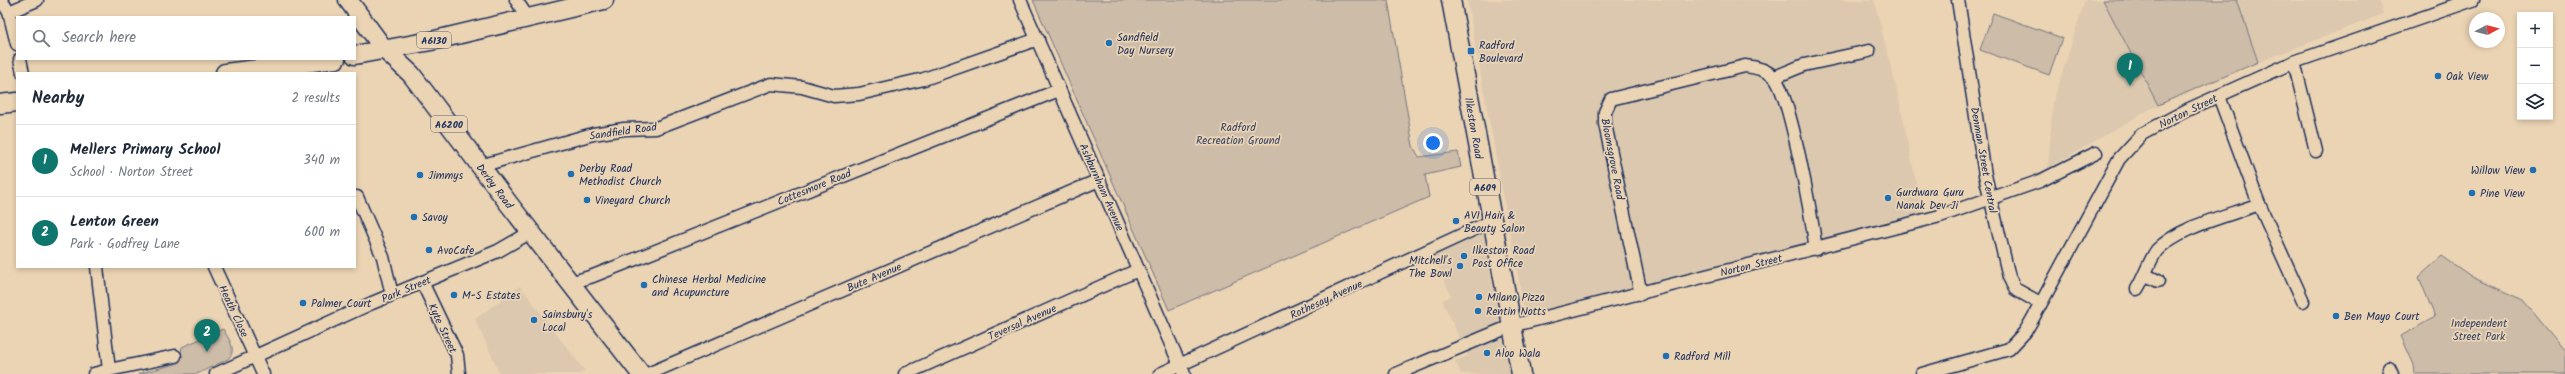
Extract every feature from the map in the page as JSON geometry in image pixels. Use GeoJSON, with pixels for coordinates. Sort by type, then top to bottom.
{"type":"FeatureCollection","features":[{"type":"Feature","properties":{"kind":"main road","name":"Derby Road"},"geometry":{"type":"LineString","coordinates":[[348,0],[384,49],[411,74],[570,284],[641,374]]}},
{"type":"Feature","properties":{"kind":"main road","name":"A6130"},"geometry":{"type":"LineString","coordinates":[[356,55],[432,41],[604,0]]}},
{"type":"Feature","properties":{"kind":"main road","name":"Ilkeston Road"},"geometry":{"type":"LineString","coordinates":[[1450,0],[1521,374]]}},
{"type":"Feature","properties":{"kind":"main road"},"geometry":{"type":"LineString","coordinates":[[239,72],[297,68],[332,60]]}},
{"type":"Feature","properties":{"kind":"main road"},"geometry":{"type":"LineString","coordinates":[[0,104],[16,102]]}},
{"type":"Feature","properties":{"kind":"street"},"geometry":{"type":"LineString","coordinates":[[1,0],[9,12],[16,40]]}},
{"type":"Feature","properties":{"kind":"street"},"geometry":{"type":"LineString","coordinates":[[9,12],[37,0]]}},
{"type":"Feature","properties":{"kind":"street"},"geometry":{"type":"LineString","coordinates":[[516,0],[528,18]]}},
{"type":"Feature","properties":{"kind":"street","name":"Ashburnham Avenue"},"geometry":{"type":"LineString","coordinates":[[1020,0],[1182,370]]}},
{"type":"Feature","properties":{"kind":"street","name":"Denman Street Central"},"geometry":{"type":"LineString","coordinates":[[1958,0],[1990,199],[2009,278],[2015,289],[2040,303]]}},
{"type":"Feature","properties":{"kind":"street","name":"Norton Street"},"geometry":{"type":"LineString","coordinates":[[1922,374],[2009,349],[2025,332],[2123,154],[2142,134],[2189,109],[2294,62],[2473,0]]}},
{"type":"Feature","properties":{"kind":"street","name":"Sandfield Road"},"geometry":{"type":"LineString","coordinates":[[480,166],[593,134],[624,129],[656,128],[771,84],[802,88],[834,96],[859,94],[924,79],[1038,39]]}},
{"type":"Feature","properties":{"kind":"street"},"geometry":{"type":"LineString","coordinates":[[1816,249],[1806,186],[1783,96],[1775,77],[1804,65],[1868,51]]}},
{"type":"Feature","properties":{"kind":"street"},"geometry":{"type":"LineString","coordinates":[[20,60],[23,72]]}},
{"type":"Feature","properties":{"kind":"street"},"geometry":{"type":"LineString","coordinates":[[2294,62],[2316,150]]}},
{"type":"Feature","properties":{"kind":"street","name":"Bloomsgrove Road"},"geometry":{"type":"LineString","coordinates":[[1641,294],[1605,124],[1606,105],[1611,99],[1745,66],[1756,67],[1775,77]]}},
{"type":"Feature","properties":{"kind":"street","name":"Cottesmore Road"},"geometry":{"type":"LineString","coordinates":[[570,284],[1059,90]]}},
{"type":"Feature","properties":{"kind":"street"},"geometry":{"type":"LineString","coordinates":[[2219,96],[2288,282],[2303,301]]}},
{"type":"Feature","properties":{"kind":"street","name":"Norton Street"},"geometry":{"type":"LineString","coordinates":[[1396,374],[1511,326],[1641,294],[1940,216],[2040,181],[2096,153]]}},
{"type":"Feature","properties":{"kind":"street","name":"Bute Avenue"},"geometry":{"type":"LineString","coordinates":[[648,374],[1099,180]]}},
{"type":"Feature","properties":{"kind":"street"},"geometry":{"type":"LineString","coordinates":[[357,197],[383,257],[392,295]]}},
{"type":"Feature","properties":{"kind":"street"},"geometry":{"type":"LineString","coordinates":[[2137,289],[2146,275],[2156,252],[2186,230],[2259,204]]}},
{"type":"Feature","properties":{"kind":"street","name":"Rothesay Avenue"},"geometry":{"type":"LineString","coordinates":[[1160,374],[1182,370],[1492,221]]}},
{"type":"Feature","properties":{"kind":"street","name":"Park Street"},"geometry":{"type":"LineString","coordinates":[[216,374],[255,355],[392,295],[498,251],[531,232]]}},
{"type":"Feature","properties":{"kind":"street"},"geometry":{"type":"LineString","coordinates":[[96,268],[109,370]]}},
{"type":"Feature","properties":{"kind":"street","name":"Heath Close"},"geometry":{"type":"LineString","coordinates":[[214,268],[255,355]]}},
{"type":"Feature","properties":{"kind":"street","name":"Teversal Avenue"},"geometry":{"type":"LineString","coordinates":[[905,374],[1138,270]]}},
{"type":"Feature","properties":{"kind":"street"},"geometry":{"type":"LineString","coordinates":[[2146,275],[2158,281]]}},
{"type":"Feature","properties":{"kind":"street","name":"Kyte Street"},"geometry":{"type":"LineString","coordinates":[[422,282],[456,355],[459,374]]}},
{"type":"Feature","properties":{"kind":"street"},"geometry":{"type":"LineString","coordinates":[[255,355],[263,374]]}},
{"type":"Feature","properties":{"kind":"street"},"geometry":{"type":"LineString","coordinates":[[94,374],[175,356]]}},
{"type":"Feature","properties":{"kind":"shaded area"},"geometry":{"type":"Polygon","coordinates":[[[1467,0],[1874,0],[1898,94],[1923,216],[1526,318],[1467,0]]]}},
{"type":"Feature","properties":{"kind":"shaded area"},"geometry":{"type":"Polygon","coordinates":[[[2085,0],[2378,0],[2383,14],[2241,69],[2152,108],[2048,168],[2053,103],[2085,0]]]}},
{"type":"Feature","properties":{"kind":"shaded area"},"geometry":{"type":"Polygon","coordinates":[[[1483,234],[1510,374],[1461,374],[1455,361],[1468,356],[1442,300],[1451,296],[1434,256],[1483,234]]]}},
{"type":"Feature","properties":{"kind":"shaded area"},"geometry":{"type":"Polygon","coordinates":[[[520,286],[585,371],[579,374],[500,374],[475,319],[520,286]]]}},
{"type":"Feature","properties":{"kind":"green space","name":"Radford Recreation Ground"},"geometry":{"type":"Polygon","coordinates":[[[1033,0],[1388,0],[1413,146],[1419,157],[1458,152],[1461,167],[1425,175],[1429,197],[1169,310],[1033,0]]]}},
{"type":"Feature","properties":{"kind":"green space"},"geometry":{"type":"Polygon","coordinates":[[[2103,0],[2237,0],[2258,62],[2158,105],[2103,0]]]}},
{"type":"Feature","properties":{"kind":"green space"},"geometry":{"type":"Polygon","coordinates":[[[1993,13],[2062,38],[2049,75],[1980,50],[1993,13]]]}},
{"type":"Feature","properties":{"kind":"green space","name":"Independent Street Park"},"geometry":{"type":"Polygon","coordinates":[[[2442,256],[2472,277],[2523,300],[2565,351],[2565,374],[2415,374],[2414,365],[2401,336],[2435,317],[2419,277],[2442,256]]]}},
{"type":"Feature","properties":{"kind":"green space"},"geometry":{"type":"Polygon","coordinates":[[[223,329],[232,348],[231,355],[228,359],[197,374],[138,374],[179,363],[182,347],[223,329]]]}},
{"type":"Feature","properties":{"kind":"place","name":"Sandfield Day Nursery"},"geometry":{"type":"Point","coordinates":[1109,43]}},
{"type":"Feature","properties":{"kind":"place","name":"Radford Boulevard"},"geometry":{"type":"Point","coordinates":[1471,51]}},
{"type":"Feature","properties":{"kind":"place","name":"Oak View"},"geometry":{"type":"Point","coordinates":[2438,76]}},
{"type":"Feature","properties":{"kind":"place","name":"Mellers Primary School"},"geometry":{"type":"Point","coordinates":[2130,86]}},
{"type":"Feature","properties":{"kind":"place","name":"Willow View"},"geometry":{"type":"Point","coordinates":[2533,170]}},
{"type":"Feature","properties":{"kind":"place","name":"Derby Road Methodist Church"},"geometry":{"type":"Point","coordinates":[571,174]}},
{"type":"Feature","properties":{"kind":"place","name":"Jimmys"},"geometry":{"type":"Point","coordinates":[420,175]}},
{"type":"Feature","properties":{"kind":"place","name":"Pine View"},"geometry":{"type":"Point","coordinates":[2472,193]}},
{"type":"Feature","properties":{"kind":"place","name":"Gurdwara Guru Nanak Dev Ji"},"geometry":{"type":"Point","coordinates":[1888,198]}},
{"type":"Feature","properties":{"kind":"place","name":"Vineyard Church"},"geometry":{"type":"Point","coordinates":[587,200]}},
{"type":"Feature","properties":{"kind":"place","name":"Savoy"},"geometry":{"type":"Point","coordinates":[414,217]}},
{"type":"Feature","properties":{"kind":"place","name":"AVI Hair & Beauty Salon"},"geometry":{"type":"Point","coordinates":[1456,221]}},
{"type":"Feature","properties":{"kind":"place","name":"AvoCafe"},"geometry":{"type":"Point","coordinates":[429,250]}},
{"type":"Feature","properties":{"kind":"place","name":"Ilkeston Road Post Office"},"geometry":{"type":"Point","coordinates":[1464,256]}},
{"type":"Feature","properties":{"kind":"place","name":"Mitchell's The Bowl"},"geometry":{"type":"Point","coordinates":[1460,266]}},
{"type":"Feature","properties":{"kind":"place","name":"Chinese Herbal Medicine and Acupuncture"},"geometry":{"type":"Point","coordinates":[644,285]}},
{"type":"Feature","properties":{"kind":"place","name":"M-S Estates"},"geometry":{"type":"Point","coordinates":[454,295]}},
{"type":"Feature","properties":{"kind":"place","name":"Milano Pizza"},"geometry":{"type":"Point","coordinates":[1479,297]}},
{"type":"Feature","properties":{"kind":"place","name":"Palmer Court"},"geometry":{"type":"Point","coordinates":[303,303]}},
{"type":"Feature","properties":{"kind":"place","name":"Rentin Notts"},"geometry":{"type":"Point","coordinates":[1478,311]}},
{"type":"Feature","properties":{"kind":"place","name":"Ben Mayo Court"},"geometry":{"type":"Point","coordinates":[2336,316]}},
{"type":"Feature","properties":{"kind":"place","name":"Sainsbury's Local"},"geometry":{"type":"Point","coordinates":[534,320]}},
{"type":"Feature","properties":{"kind":"place","name":"Lenton Green"},"geometry":{"type":"Point","coordinates":[207,352]}},
{"type":"Feature","properties":{"kind":"place","name":"Aloo Wala"},"geometry":{"type":"Point","coordinates":[1487,353]}},
{"type":"Feature","properties":{"kind":"place","name":"Radford Mill"},"geometry":{"type":"Point","coordinates":[1666,356]}}]}
